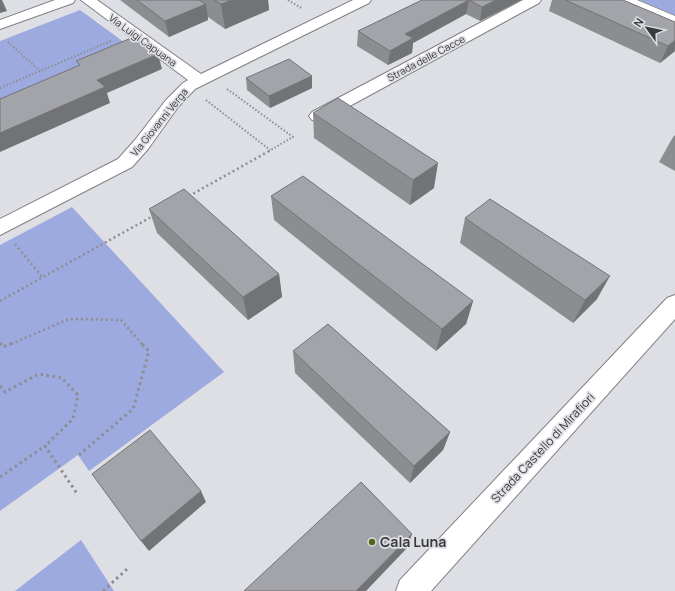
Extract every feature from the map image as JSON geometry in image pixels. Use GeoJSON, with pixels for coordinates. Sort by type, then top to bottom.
{"type":"FeatureCollection","features":[{"type":"Feature","properties":{"kind":"street"},"geometry":{"type":"LineString","coordinates":[[0,26],[68,0]]}},
{"type":"Feature","properties":{"kind":"street","name":"Via Luigi Capuana"},"geometry":{"type":"LineString","coordinates":[[88,0],[199,80]]}},
{"type":"Feature","properties":{"kind":"street","name":"Via Giovanni Verga"},"geometry":{"type":"LineString","coordinates":[[0,228],[125,163],[152,132],[181,92],[199,80],[364,0]]}},
{"type":"Feature","properties":{"kind":"street","name":"Strada delle Cacce"},"geometry":{"type":"LineString","coordinates":[[317,116],[534,0]]}},
{"type":"Feature","properties":{"kind":"street"},"geometry":{"type":"LineString","coordinates":[[626,0],[675,21]]}},
{"type":"Feature","properties":{"kind":"street","name":"Strada Castello di Mirafiori"},"geometry":{"type":"LineString","coordinates":[[411,591],[675,304]]}},
{"type":"Feature","properties":{"kind":"path"},"geometry":{"type":"LineString","coordinates":[[0,88],[132,32]]}},
{"type":"Feature","properties":{"kind":"path"},"geometry":{"type":"LineString","coordinates":[[6,40],[40,71]]}},
{"type":"Feature","properties":{"kind":"path"},"geometry":{"type":"LineString","coordinates":[[187,197],[293,137],[199,80]]}},
{"type":"Feature","properties":{"kind":"path"},"geometry":{"type":"LineString","coordinates":[[199,80],[270,150]]}},
{"type":"Feature","properties":{"kind":"path"},"geometry":{"type":"LineString","coordinates":[[0,301],[160,212]]}},
{"type":"Feature","properties":{"kind":"path"},"geometry":{"type":"LineString","coordinates":[[0,228],[43,278]]}},
{"type":"Feature","properties":{"kind":"path"},"geometry":{"type":"LineString","coordinates":[[0,343],[3,347],[69,319],[121,320],[149,351],[133,409],[79,455]]}},
{"type":"Feature","properties":{"kind":"path"},"geometry":{"type":"LineString","coordinates":[[0,386],[5,392],[39,374],[62,378],[78,395],[73,419],[45,446],[0,477]]}},
{"type":"Feature","properties":{"kind":"path"},"geometry":{"type":"LineString","coordinates":[[45,446],[78,495]]}},
{"type":"Feature","properties":{"kind":"path"},"geometry":{"type":"LineString","coordinates":[[103,591],[128,569]]}},
{"type":"Feature","properties":{"kind":"shaded area"},"geometry":{"type":"Polygon","coordinates":[[[640,0],[675,0],[675,15],[640,0]]]}},
{"type":"Feature","properties":{"kind":"shaded area"},"geometry":{"type":"Polygon","coordinates":[[[80,10],[128,45],[0,101],[0,41],[80,10]]]}},
{"type":"Feature","properties":{"kind":"shaded area"},"geometry":{"type":"Polygon","coordinates":[[[72,207],[224,372],[89,471],[78,455],[0,511],[0,245],[72,207]]]}},
{"type":"Feature","properties":{"kind":"shaded area"},"geometry":{"type":"Polygon","coordinates":[[[81,540],[114,591],[15,591],[81,540]]]}},
{"type":"Feature","properties":{"kind":"building"},"geometry":{"type":"Polygon","coordinates":[[[137,0],[199,0],[206,4],[165,21],[137,0]]]}},
{"type":"Feature","properties":{"kind":"building"},"geometry":{"type":"Polygon","coordinates":[[[214,0],[232,0],[221,4],[214,0]]]}},
{"type":"Feature","properties":{"kind":"building"},"geometry":{"type":"Polygon","coordinates":[[[422,0],[469,0],[405,34],[413,38],[390,51],[358,31],[422,0]]]}},
{"type":"Feature","properties":{"kind":"building"},"geometry":{"type":"Polygon","coordinates":[[[469,0],[496,0],[482,7],[469,0]]]}},
{"type":"Feature","properties":{"kind":"building"},"geometry":{"type":"Polygon","coordinates":[[[565,0],[623,0],[675,22],[675,40],[668,46],[565,0]]]}},
{"type":"Feature","properties":{"kind":"building"},"geometry":{"type":"Polygon","coordinates":[[[136,36],[158,54],[97,80],[105,87],[0,133],[0,99],[80,65],[76,61],[136,36]]]}},
{"type":"Feature","properties":{"kind":"building"},"geometry":{"type":"Polygon","coordinates":[[[289,59],[312,76],[269,96],[246,78],[289,59]]]}},
{"type":"Feature","properties":{"kind":"building"},"geometry":{"type":"Polygon","coordinates":[[[338,98],[438,163],[413,180],[313,113],[338,98]]]}},
{"type":"Feature","properties":{"kind":"building"},"geometry":{"type":"Polygon","coordinates":[[[303,176],[473,301],[442,329],[271,196],[303,176]]]}},
{"type":"Feature","properties":{"kind":"building"},"geometry":{"type":"Polygon","coordinates":[[[184,189],[279,274],[243,297],[149,209],[184,189]]]}},
{"type":"Feature","properties":{"kind":"building"},"geometry":{"type":"Polygon","coordinates":[[[490,199],[610,276],[585,300],[465,218],[490,199]]]}},
{"type":"Feature","properties":{"kind":"building"},"geometry":{"type":"Polygon","coordinates":[[[328,324],[450,432],[414,466],[293,351],[328,324]]]}},
{"type":"Feature","properties":{"kind":"building"},"geometry":{"type":"Polygon","coordinates":[[[150,430],[201,491],[141,541],[92,474],[150,430]]]}},
{"type":"Feature","properties":{"kind":"building"},"geometry":{"type":"Polygon","coordinates":[[[361,482],[412,534],[356,591],[244,591],[361,482]]]}},
{"type":"Feature","properties":{"kind":"place","name":"Cala Luna"},"geometry":{"type":"Point","coordinates":[372,542]}}]}
